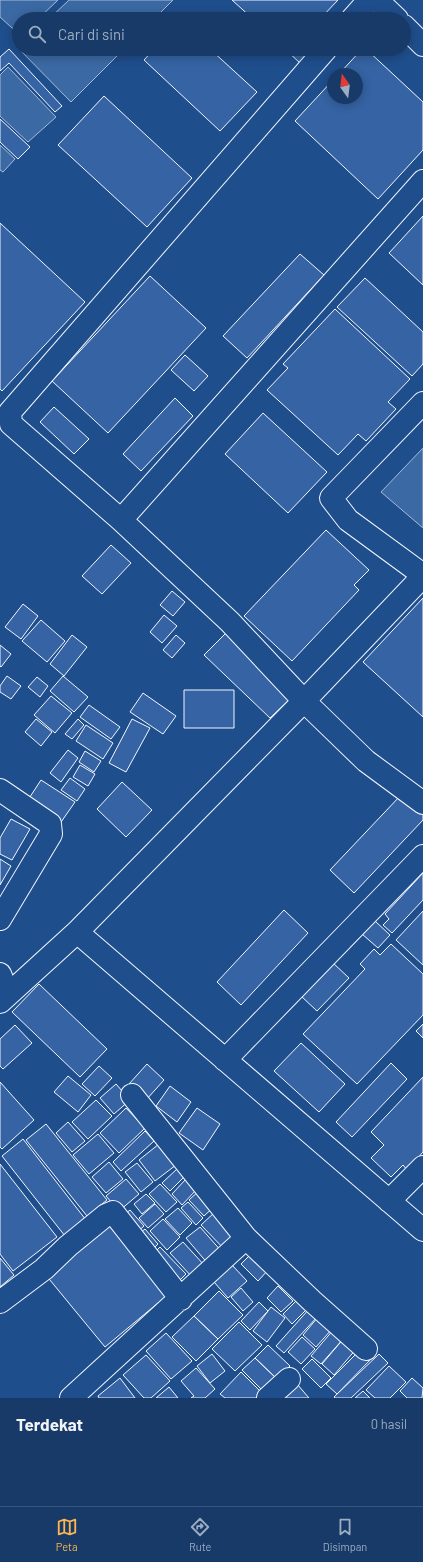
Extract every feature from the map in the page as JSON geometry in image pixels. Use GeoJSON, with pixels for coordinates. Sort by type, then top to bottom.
{"type":"FeatureCollection","features":[{"type":"Feature","properties":{"kind":"street"},"geometry":{"type":"LineString","coordinates":[[358,12],[369,0]]}},
{"type":"Feature","properties":{"kind":"street"},"geometry":{"type":"LineString","coordinates":[[377,0],[390,12]]}},
{"type":"Feature","properties":{"kind":"street"},"geometry":{"type":"LineString","coordinates":[[411,33],[423,44]]}},
{"type":"Feature","properties":{"kind":"street"},"geometry":{"type":"LineString","coordinates":[[320,56],[10,412],[11,424],[121,520],[230,622],[304,701],[366,761],[423,803]]}},
{"type":"Feature","properties":{"kind":"street"},"geometry":{"type":"LineString","coordinates":[[121,520],[423,181]]}},
{"type":"Feature","properties":{"kind":"street"},"geometry":{"type":"LineString","coordinates":[[4,998],[77,932],[304,701],[423,576],[348,520],[331,498],[423,404]]}},
{"type":"Feature","properties":{"kind":"street"},"geometry":{"type":"LineString","coordinates":[[0,790],[50,824],[51,829],[51,834],[0,919]]}},
{"type":"Feature","properties":{"kind":"street"},"geometry":{"type":"LineString","coordinates":[[225,1060],[423,856]]}},
{"type":"Feature","properties":{"kind":"street"},"geometry":{"type":"LineString","coordinates":[[77,932],[423,1230]]}},
{"type":"Feature","properties":{"kind":"street"},"geometry":{"type":"LineString","coordinates":[[0,974],[4,998]]}},
{"type":"Feature","properties":{"kind":"street"},"geometry":{"type":"LineString","coordinates":[[132,1095],[246,1238],[312,1301],[366,1349]]}},
{"type":"Feature","properties":{"kind":"street"},"geometry":{"type":"LineString","coordinates":[[389,1201],[423,1167]]}},
{"type":"Feature","properties":{"kind":"street"},"geometry":{"type":"LineString","coordinates":[[0,1302],[44,1269],[68,1246],[106,1215],[113,1212],[181,1299]]}},
{"type":"Feature","properties":{"kind":"street"},"geometry":{"type":"LineString","coordinates":[[71,1398],[246,1238]]}},
{"type":"Feature","properties":{"kind":"street"},"geometry":{"type":"LineString","coordinates":[[268,1398],[289,1379]]}},
{"type":"Feature","properties":{"kind":"water"},"geometry":{"type":"Polygon","coordinates":[[[0,0],[58,0],[45,12],[12,12],[12,28],[0,17],[0,0]]]}},
{"type":"Feature","properties":{"kind":"water"},"geometry":{"type":"Polygon","coordinates":[[[69,0],[173,0],[161,12],[56,12],[69,0]]]}},
{"type":"Feature","properties":{"kind":"water"},"geometry":{"type":"Polygon","coordinates":[[[26,56],[117,56],[71,102],[26,56]]]}},
{"type":"Feature","properties":{"kind":"water"},"geometry":{"type":"Polygon","coordinates":[[[8,67],[56,117],[28,142],[0,116],[0,75],[8,67]]]}},
{"type":"Feature","properties":{"kind":"water"},"geometry":{"type":"Polygon","coordinates":[[[0,145],[15,159],[3,172],[0,170],[0,145]]]}},
{"type":"Feature","properties":{"kind":"water"},"geometry":{"type":"Polygon","coordinates":[[[423,448],[423,528],[381,492],[423,448]]]}},
{"type":"Feature","properties":{"kind":"building"},"geometry":{"type":"Polygon","coordinates":[[[232,0],[338,0],[327,12],[245,12],[232,0]]]}},
{"type":"Feature","properties":{"kind":"building"},"geometry":{"type":"Polygon","coordinates":[[[9,49],[12,52],[12,56],[16,56],[62,106],[55,112],[9,63],[0,71],[0,57],[9,49]]]}},
{"type":"Feature","properties":{"kind":"building"},"geometry":{"type":"Polygon","coordinates":[[[148,56],[218,56],[257,92],[220,131],[144,60],[148,56]]]}},
{"type":"Feature","properties":{"kind":"building"},"geometry":{"type":"Polygon","coordinates":[[[292,56],[308,56],[301,64],[292,56]]]}},
{"type":"Feature","properties":{"kind":"building"},"geometry":{"type":"Polygon","coordinates":[[[356,56],[374,56],[423,102],[423,150],[378,199],[295,121],[327,86],[327,104],[363,104],[363,68],[345,68],[356,56]]]}},
{"type":"Feature","properties":{"kind":"building"},"geometry":{"type":"Polygon","coordinates":[[[104,96],[192,178],[147,227],[58,145],[104,96]]]}},
{"type":"Feature","properties":{"kind":"building"},"geometry":{"type":"Polygon","coordinates":[[[0,119],[30,147],[18,159],[0,142],[0,119]]]}},
{"type":"Feature","properties":{"kind":"building"},"geometry":{"type":"Polygon","coordinates":[[[423,216],[423,285],[389,253],[423,216]]]}},
{"type":"Feature","properties":{"kind":"building"},"geometry":{"type":"Polygon","coordinates":[[[0,223],[85,302],[2,391],[0,389],[0,223]]]}},
{"type":"Feature","properties":{"kind":"building"},"geometry":{"type":"Polygon","coordinates":[[[300,254],[324,275],[247,358],[223,336],[300,254]]]}},
{"type":"Feature","properties":{"kind":"building"},"geometry":{"type":"Polygon","coordinates":[[[150,276],[206,328],[108,433],[52,381],[150,276]]]}},
{"type":"Feature","properties":{"kind":"building"},"geometry":{"type":"Polygon","coordinates":[[[365,278],[423,332],[423,364],[412,376],[337,307],[365,278]]]}},
{"type":"Feature","properties":{"kind":"building"},"geometry":{"type":"Polygon","coordinates":[[[335,309],[410,379],[388,402],[396,409],[366,441],[358,434],[338,455],[267,390],[288,368],[283,364],[335,309]]]}},
{"type":"Feature","properties":{"kind":"building"},"geometry":{"type":"Polygon","coordinates":[[[185,355],[208,376],[194,391],[171,370],[185,355]]]}},
{"type":"Feature","properties":{"kind":"building"},"geometry":{"type":"Polygon","coordinates":[[[175,398],[193,416],[141,471],[123,454],[175,398]]]}},
{"type":"Feature","properties":{"kind":"building"},"geometry":{"type":"Polygon","coordinates":[[[54,407],[89,439],[74,454],[40,422],[54,407]]]}},
{"type":"Feature","properties":{"kind":"building"},"geometry":{"type":"Polygon","coordinates":[[[263,413],[327,472],[288,513],[225,454],[263,413]]]}},
{"type":"Feature","properties":{"kind":"building"},"geometry":{"type":"Polygon","coordinates":[[[326,530],[369,570],[354,585],[359,590],[292,661],[244,616],[326,530]]]}},
{"type":"Feature","properties":{"kind":"building"},"geometry":{"type":"Polygon","coordinates":[[[111,545],[131,563],[102,594],[82,576],[111,545]]]}},
{"type":"Feature","properties":{"kind":"building"},"geometry":{"type":"Polygon","coordinates":[[[172,591],[185,602],[173,616],[160,605],[172,591]]]}},
{"type":"Feature","properties":{"kind":"building"},"geometry":{"type":"Polygon","coordinates":[[[423,598],[423,717],[363,662],[423,598]]]}},
{"type":"Feature","properties":{"kind":"building"},"geometry":{"type":"Polygon","coordinates":[[[23,604],[38,616],[21,639],[5,627],[23,604]]]}},
{"type":"Feature","properties":{"kind":"building"},"geometry":{"type":"Polygon","coordinates":[[[164,615],[177,626],[162,643],[150,632],[164,615]]]}},
{"type":"Feature","properties":{"kind":"building"},"geometry":{"type":"Polygon","coordinates":[[[41,620],[65,641],[47,662],[22,641],[41,620]]]}},
{"type":"Feature","properties":{"kind":"building"},"geometry":{"type":"Polygon","coordinates":[[[226,633],[292,697],[270,718],[204,655],[226,633]]]}},
{"type":"Feature","properties":{"kind":"building"},"geometry":{"type":"Polygon","coordinates":[[[72,635],[87,647],[64,676],[50,664],[72,635]]]}},
{"type":"Feature","properties":{"kind":"building"},"geometry":{"type":"Polygon","coordinates":[[[176,635],[185,643],[172,658],[163,650],[176,635]]]}},
{"type":"Feature","properties":{"kind":"building"},"geometry":{"type":"Polygon","coordinates":[[[0,645],[11,654],[1,667],[0,666],[0,645]]]}},
{"type":"Feature","properties":{"kind":"building"},"geometry":{"type":"Polygon","coordinates":[[[7,676],[21,686],[11,699],[0,692],[0,686],[7,676]]]}},
{"type":"Feature","properties":{"kind":"building"},"geometry":{"type":"Polygon","coordinates":[[[63,676],[88,697],[74,712],[50,691],[63,676]]]}},
{"type":"Feature","properties":{"kind":"building"},"geometry":{"type":"Polygon","coordinates":[[[37,677],[48,686],[40,697],[28,687],[37,677]]]}},
{"type":"Feature","properties":{"kind":"building"},"geometry":{"type":"Polygon","coordinates":[[[184,690],[234,690],[234,728],[184,728],[184,690]]]}},
{"type":"Feature","properties":{"kind":"building"},"geometry":{"type":"Polygon","coordinates":[[[143,693],[176,716],[163,734],[130,712],[143,693]]]}},
{"type":"Feature","properties":{"kind":"building"},"geometry":{"type":"Polygon","coordinates":[[[51,696],[72,713],[55,733],[34,715],[51,696]]]}},
{"type":"Feature","properties":{"kind":"building"},"geometry":{"type":"Polygon","coordinates":[[[89,705],[120,727],[111,739],[80,717],[89,705]]]}},
{"type":"Feature","properties":{"kind":"building"},"geometry":{"type":"Polygon","coordinates":[[[36,719],[52,732],[41,746],[25,732],[36,719]]]}},
{"type":"Feature","properties":{"kind":"building"},"geometry":{"type":"Polygon","coordinates":[[[78,719],[84,725],[72,739],[65,734],[78,719]]]}},
{"type":"Feature","properties":{"kind":"building"},"geometry":{"type":"Polygon","coordinates":[[[132,719],[150,728],[126,772],[109,763],[132,719]]]}},
{"type":"Feature","properties":{"kind":"building"},"geometry":{"type":"Polygon","coordinates":[[[86,725],[113,743],[103,759],[76,741],[86,725]]]}},
{"type":"Feature","properties":{"kind":"building"},"geometry":{"type":"Polygon","coordinates":[[[68,750],[78,758],[61,782],[50,773],[68,750]]]}},
{"type":"Feature","properties":{"kind":"building"},"geometry":{"type":"Polygon","coordinates":[[[85,751],[101,761],[94,772],[79,762],[85,751]]]}},
{"type":"Feature","properties":{"kind":"building"},"geometry":{"type":"Polygon","coordinates":[[[80,765],[95,774],[88,786],[73,777],[80,765]]]}},
{"type":"Feature","properties":{"kind":"building"},"geometry":{"type":"Polygon","coordinates":[[[70,778],[85,789],[77,801],[61,790],[70,778]]]}},
{"type":"Feature","properties":{"kind":"building"},"geometry":{"type":"Polygon","coordinates":[[[41,780],[75,802],[59,825],[26,803],[41,780]]]}},
{"type":"Feature","properties":{"kind":"building"},"geometry":{"type":"Polygon","coordinates":[[[122,782],[152,810],[126,837],[97,809],[122,782]]]}},
{"type":"Feature","properties":{"kind":"building"},"geometry":{"type":"Polygon","coordinates":[[[401,795],[423,815],[423,820],[354,893],[330,870],[401,795]]]}},
{"type":"Feature","properties":{"kind":"building"},"geometry":{"type":"Polygon","coordinates":[[[11,819],[30,829],[12,860],[0,854],[0,838],[11,819]]]}},
{"type":"Feature","properties":{"kind":"building"},"geometry":{"type":"Polygon","coordinates":[[[0,859],[11,866],[0,885],[0,859]]]}},
{"type":"Feature","properties":{"kind":"building"},"geometry":{"type":"Polygon","coordinates":[[[423,873],[423,900],[392,933],[383,925],[389,919],[385,914],[423,873]]]}},
{"type":"Feature","properties":{"kind":"building"},"geometry":{"type":"Polygon","coordinates":[[[284,910],[308,933],[241,1005],[217,982],[284,910]]]}},
{"type":"Feature","properties":{"kind":"building"},"geometry":{"type":"Polygon","coordinates":[[[423,911],[423,965],[396,940],[423,911]]]}},
{"type":"Feature","properties":{"kind":"building"},"geometry":{"type":"Polygon","coordinates":[[[375,921],[390,935],[378,948],[362,934],[375,921]]]}},
{"type":"Feature","properties":{"kind":"building"},"geometry":{"type":"Polygon","coordinates":[[[391,944],[423,974],[423,1015],[357,1084],[303,1034],[365,969],[360,964],[374,949],[380,955],[391,944]]]}},
{"type":"Feature","properties":{"kind":"building"},"geometry":{"type":"Polygon","coordinates":[[[332,962],[349,978],[317,1011],[301,996],[332,962]]]}},
{"type":"Feature","properties":{"kind":"building"},"geometry":{"type":"Polygon","coordinates":[[[39,984],[107,1049],[80,1077],[12,1012],[39,984]]]}},
{"type":"Feature","properties":{"kind":"building"},"geometry":{"type":"Polygon","coordinates":[[[423,1024],[423,1038],[416,1031],[423,1024]]]}},
{"type":"Feature","properties":{"kind":"building"},"geometry":{"type":"Polygon","coordinates":[[[15,1025],[32,1043],[3,1069],[0,1066],[0,1039],[15,1025]]]}},
{"type":"Feature","properties":{"kind":"building"},"geometry":{"type":"Polygon","coordinates":[[[301,1043],[345,1084],[319,1112],[274,1071],[301,1043]]]}},
{"type":"Feature","properties":{"kind":"building"},"geometry":{"type":"Polygon","coordinates":[[[391,1063],[407,1079],[352,1137],[336,1122],[391,1063]]]}},
{"type":"Feature","properties":{"kind":"building"},"geometry":{"type":"Polygon","coordinates":[[[147,1064],[164,1080],[146,1100],[129,1084],[147,1064]]]}},
{"type":"Feature","properties":{"kind":"building"},"geometry":{"type":"Polygon","coordinates":[[[99,1066],[112,1078],[95,1096],[82,1084],[99,1066]]]}},
{"type":"Feature","properties":{"kind":"building"},"geometry":{"type":"Polygon","coordinates":[[[68,1076],[91,1095],[78,1112],[54,1092],[68,1076]]]}},
{"type":"Feature","properties":{"kind":"building"},"geometry":{"type":"Polygon","coordinates":[[[423,1077],[423,1152],[407,1170],[403,1165],[391,1177],[371,1158],[384,1145],[371,1132],[423,1077]]]}},
{"type":"Feature","properties":{"kind":"building"},"geometry":{"type":"Polygon","coordinates":[[[0,1082],[34,1120],[2,1149],[0,1147],[0,1082]]]}},
{"type":"Feature","properties":{"kind":"building"},"geometry":{"type":"Polygon","coordinates":[[[116,1084],[130,1100],[114,1114],[100,1098],[116,1084]]]}},
{"type":"Feature","properties":{"kind":"building"},"geometry":{"type":"Polygon","coordinates":[[[170,1086],[191,1102],[177,1122],[156,1106],[170,1086]]]}},
{"type":"Feature","properties":{"kind":"building"},"geometry":{"type":"Polygon","coordinates":[[[96,1100],[112,1116],[88,1139],[72,1122],[96,1100]]]}},
{"type":"Feature","properties":{"kind":"building"},"geometry":{"type":"Polygon","coordinates":[[[126,1108],[145,1128],[119,1153],[100,1133],[126,1108]]]}},
{"type":"Feature","properties":{"kind":"building"},"geometry":{"type":"Polygon","coordinates":[[[197,1108],[220,1124],[203,1150],[179,1133],[197,1108]]]}},
{"type":"Feature","properties":{"kind":"building"},"geometry":{"type":"Polygon","coordinates":[[[68,1122],[85,1141],[72,1152],[56,1133],[68,1122]]]}},
{"type":"Feature","properties":{"kind":"building"},"geometry":{"type":"Polygon","coordinates":[[[46,1124],[107,1200],[87,1216],[26,1140],[46,1124]]]}},
{"type":"Feature","properties":{"kind":"building"},"geometry":{"type":"Polygon","coordinates":[[[145,1131],[154,1141],[121,1171],[113,1162],[145,1131]]]}},
{"type":"Feature","properties":{"kind":"building"},"geometry":{"type":"Polygon","coordinates":[[[98,1134],[114,1153],[89,1174],[73,1155],[98,1134]]]}},
{"type":"Feature","properties":{"kind":"building"},"geometry":{"type":"Polygon","coordinates":[[[23,1139],[86,1220],[65,1236],[2,1156],[23,1139]]]}},
{"type":"Feature","properties":{"kind":"building"},"geometry":{"type":"Polygon","coordinates":[[[159,1144],[176,1165],[155,1181],[139,1160],[159,1144]]]}},
{"type":"Feature","properties":{"kind":"building"},"geometry":{"type":"Polygon","coordinates":[[[109,1162],[123,1179],[106,1193],[92,1177],[109,1162]]]}},
{"type":"Feature","properties":{"kind":"building"},"geometry":{"type":"Polygon","coordinates":[[[137,1163],[153,1182],[141,1192],[125,1172],[137,1163]]]}},
{"type":"Feature","properties":{"kind":"building"},"geometry":{"type":"Polygon","coordinates":[[[0,1164],[57,1237],[13,1271],[0,1254],[0,1164]]]}},
{"type":"Feature","properties":{"kind":"building"},"geometry":{"type":"Polygon","coordinates":[[[178,1168],[186,1175],[170,1191],[162,1183],[178,1168]]]}},
{"type":"Feature","properties":{"kind":"building"},"geometry":{"type":"Polygon","coordinates":[[[126,1179],[139,1194],[119,1211],[106,1196],[126,1179]]]}},
{"type":"Feature","properties":{"kind":"building"},"geometry":{"type":"Polygon","coordinates":[[[186,1179],[197,1189],[182,1205],[172,1194],[186,1179]]]}},
{"type":"Feature","properties":{"kind":"building"},"geometry":{"type":"Polygon","coordinates":[[[160,1184],[177,1202],[166,1212],[149,1194],[160,1184]]]}},
{"type":"Feature","properties":{"kind":"building"},"geometry":{"type":"Polygon","coordinates":[[[201,1189],[216,1205],[204,1216],[189,1200],[201,1189]]]}},
{"type":"Feature","properties":{"kind":"building"},"geometry":{"type":"Polygon","coordinates":[[[146,1194],[155,1203],[142,1214],[134,1204],[146,1194]]]}},
{"type":"Feature","properties":{"kind":"building"},"geometry":{"type":"Polygon","coordinates":[[[188,1202],[203,1218],[196,1225],[181,1208],[188,1202]]]}},
{"type":"Feature","properties":{"kind":"building"},"geometry":{"type":"Polygon","coordinates":[[[155,1204],[164,1214],[148,1228],[139,1218],[155,1204]]]}},
{"type":"Feature","properties":{"kind":"building"},"geometry":{"type":"Polygon","coordinates":[[[178,1208],[192,1223],[180,1235],[165,1219],[178,1208]]]}},
{"type":"Feature","properties":{"kind":"building"},"geometry":{"type":"Polygon","coordinates":[[[130,1210],[144,1226],[135,1234],[120,1218],[130,1210]]]}},
{"type":"Feature","properties":{"kind":"building"},"geometry":{"type":"Polygon","coordinates":[[[215,1212],[241,1239],[227,1252],[201,1225],[215,1212]]]}},
{"type":"Feature","properties":{"kind":"building"},"geometry":{"type":"Polygon","coordinates":[[[163,1219],[180,1237],[167,1250],[150,1231],[163,1219]]]}},
{"type":"Feature","properties":{"kind":"building"},"geometry":{"type":"Polygon","coordinates":[[[110,1220],[170,1293],[105,1347],[45,1274],[110,1220]]]}},
{"type":"Feature","properties":{"kind":"building"},"geometry":{"type":"Polygon","coordinates":[[[200,1227],[223,1253],[209,1265],[186,1238],[200,1227]]]}},
{"type":"Feature","properties":{"kind":"building"},"geometry":{"type":"Polygon","coordinates":[[[145,1229],[158,1244],[150,1252],[136,1236],[145,1229]]]}},
{"type":"Feature","properties":{"kind":"building"},"geometry":{"type":"Polygon","coordinates":[[[183,1242],[205,1266],[192,1277],[170,1253],[183,1242]]]}},
{"type":"Feature","properties":{"kind":"building"},"geometry":{"type":"Polygon","coordinates":[[[160,1247],[186,1274],[177,1283],[151,1256],[160,1247]]]}},
{"type":"Feature","properties":{"kind":"building"},"geometry":{"type":"Polygon","coordinates":[[[252,1253],[269,1269],[258,1281],[241,1264],[252,1253]]]}},
{"type":"Feature","properties":{"kind":"building"},"geometry":{"type":"Polygon","coordinates":[[[0,1258],[14,1275],[0,1287],[0,1258]]]}},
{"type":"Feature","properties":{"kind":"building"},"geometry":{"type":"Polygon","coordinates":[[[232,1265],[247,1281],[228,1298],[214,1282],[232,1265]]]}},
{"type":"Feature","properties":{"kind":"building"},"geometry":{"type":"Polygon","coordinates":[[[278,1286],[293,1301],[281,1312],[267,1298],[278,1286]]]}},
{"type":"Feature","properties":{"kind":"building"},"geometry":{"type":"Polygon","coordinates":[[[241,1288],[253,1302],[243,1311],[231,1297],[241,1288]]]}},
{"type":"Feature","properties":{"kind":"building"},"geometry":{"type":"Polygon","coordinates":[[[219,1291],[243,1315],[218,1339],[194,1316],[219,1291]]]}},
{"type":"Feature","properties":{"kind":"building"},"geometry":{"type":"Polygon","coordinates":[[[298,1299],[308,1308],[292,1324],[283,1314],[298,1299]]]}},
{"type":"Feature","properties":{"kind":"building"},"geometry":{"type":"Polygon","coordinates":[[[259,1302],[268,1311],[250,1330],[241,1321],[259,1302]]]}},
{"type":"Feature","properties":{"kind":"building"},"geometry":{"type":"Polygon","coordinates":[[[271,1307],[285,1318],[267,1342],[253,1331],[271,1307]]]}},
{"type":"Feature","properties":{"kind":"building"},"geometry":{"type":"Polygon","coordinates":[[[310,1308],[318,1316],[284,1353],[276,1346],[310,1308]]]}},
{"type":"Feature","properties":{"kind":"building"},"geometry":{"type":"Polygon","coordinates":[[[194,1316],[218,1339],[196,1361],[172,1337],[194,1316]]]}},
{"type":"Feature","properties":{"kind":"building"},"geometry":{"type":"Polygon","coordinates":[[[318,1317],[332,1329],[316,1347],[303,1335],[318,1317]]]}},
{"type":"Feature","properties":{"kind":"building"},"geometry":{"type":"Polygon","coordinates":[[[239,1322],[262,1345],[235,1371],[212,1349],[239,1322]]]}},
{"type":"Feature","properties":{"kind":"building"},"geometry":{"type":"Polygon","coordinates":[[[334,1329],[344,1338],[321,1364],[311,1356],[334,1329]]]}},
{"type":"Feature","properties":{"kind":"building"},"geometry":{"type":"Polygon","coordinates":[[[166,1333],[192,1361],[171,1379],[146,1351],[166,1333]]]}},
{"type":"Feature","properties":{"kind":"building"},"geometry":{"type":"Polygon","coordinates":[[[302,1337],[315,1349],[301,1364],[288,1352],[302,1337]]]}},
{"type":"Feature","properties":{"kind":"building"},"geometry":{"type":"Polygon","coordinates":[[[345,1337],[357,1348],[334,1375],[322,1364],[345,1337]]]}},
{"type":"Feature","properties":{"kind":"building"},"geometry":{"type":"Polygon","coordinates":[[[268,1345],[290,1366],[277,1379],[255,1358],[268,1345]]]}},
{"type":"Feature","properties":{"kind":"building"},"geometry":{"type":"Polygon","coordinates":[[[362,1348],[372,1358],[337,1394],[326,1384],[362,1348]]]}},
{"type":"Feature","properties":{"kind":"building"},"geometry":{"type":"Polygon","coordinates":[[[212,1354],[225,1371],[210,1383],[197,1366],[212,1354]]]}},
{"type":"Feature","properties":{"kind":"building"},"geometry":{"type":"Polygon","coordinates":[[[379,1354],[388,1363],[351,1398],[334,1397],[379,1354]]]}},
{"type":"Feature","properties":{"kind":"building"},"geometry":{"type":"Polygon","coordinates":[[[146,1355],[170,1381],[151,1398],[144,1398],[123,1375],[146,1355]]]}},
{"type":"Feature","properties":{"kind":"building"},"geometry":{"type":"Polygon","coordinates":[[[255,1358],[277,1379],[264,1392],[242,1370],[255,1358]]]}},
{"type":"Feature","properties":{"kind":"building"},"geometry":{"type":"Polygon","coordinates":[[[312,1359],[331,1378],[321,1388],[302,1369],[312,1359]]]}},
{"type":"Feature","properties":{"kind":"building"},"geometry":{"type":"Polygon","coordinates":[[[389,1366],[406,1382],[390,1398],[375,1398],[366,1390],[389,1366]]]}},
{"type":"Feature","properties":{"kind":"building"},"geometry":{"type":"Polygon","coordinates":[[[196,1368],[215,1389],[205,1398],[191,1398],[194,1396],[181,1381],[196,1368]]]}},
{"type":"Feature","properties":{"kind":"building"},"geometry":{"type":"Polygon","coordinates":[[[241,1372],[266,1397],[265,1398],[225,1398],[220,1394],[241,1372]]]}},
{"type":"Feature","properties":{"kind":"building"},"geometry":{"type":"Polygon","coordinates":[[[120,1378],[135,1398],[99,1398],[98,1396],[120,1378]]]}},
{"type":"Feature","properties":{"kind":"building"},"geometry":{"type":"Polygon","coordinates":[[[412,1378],[423,1388],[422,1398],[407,1398],[400,1391],[412,1378]]]}},
{"type":"Feature","properties":{"kind":"building"},"geometry":{"type":"Polygon","coordinates":[[[297,1384],[309,1398],[280,1398],[297,1384]]]}},
{"type":"Feature","properties":{"kind":"building"},"geometry":{"type":"Polygon","coordinates":[[[169,1387],[178,1398],[156,1398],[169,1387]]]}},
{"type":"Feature","properties":{"kind":"building"},"geometry":{"type":"Polygon","coordinates":[[[363,1391],[370,1398],[355,1398],[363,1391]]]}}]}
